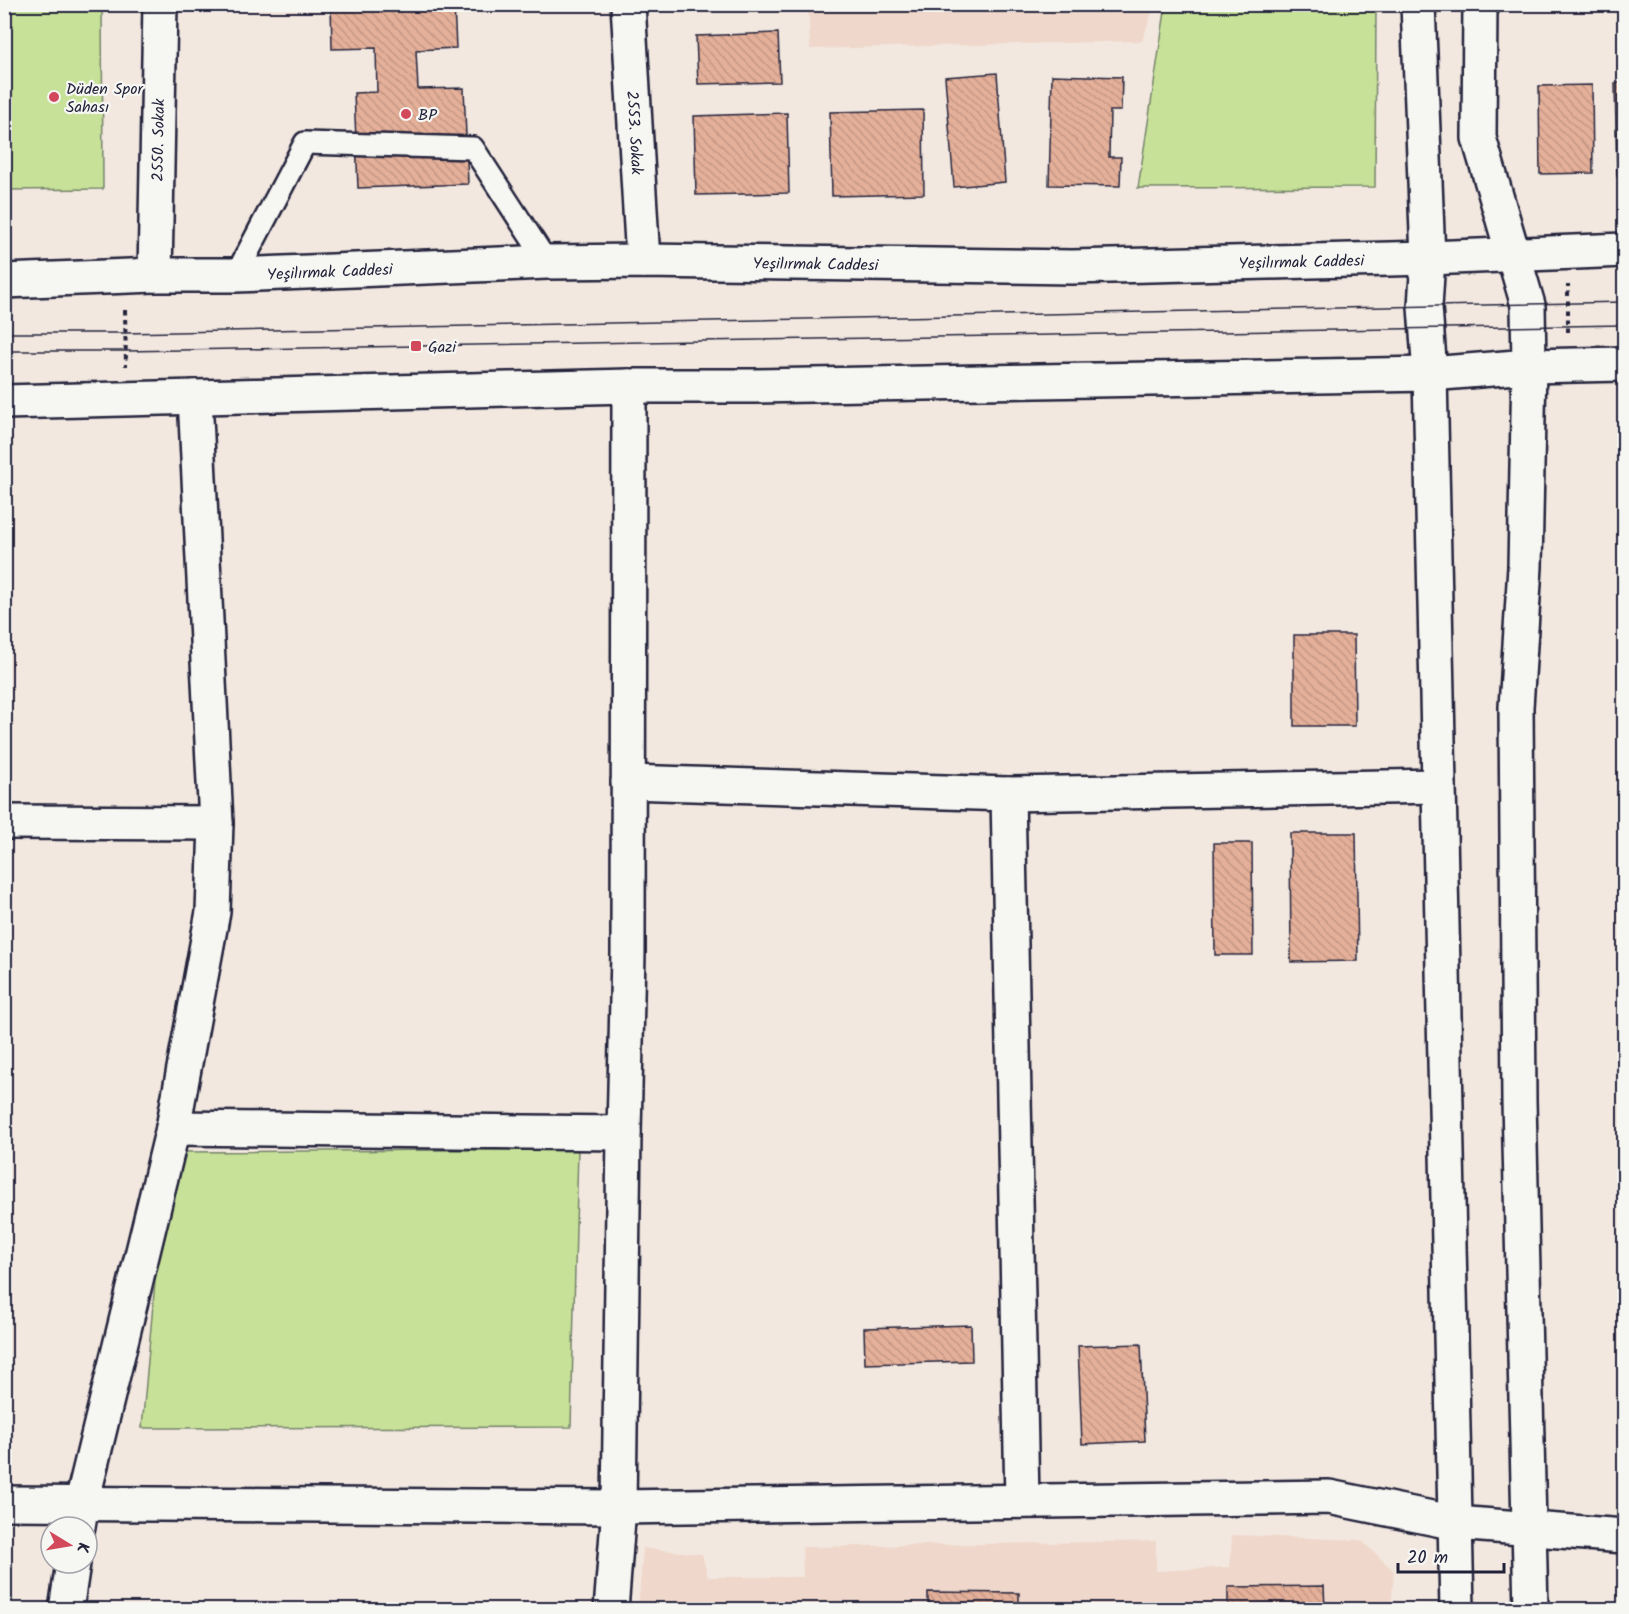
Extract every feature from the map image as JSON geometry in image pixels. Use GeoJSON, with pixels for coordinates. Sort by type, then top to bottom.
{"type":"FeatureCollection","features":[{"type":"Feature","properties":{"kind":"street","name":"2550. Sokak"},"geometry":{"type":"LineString","coordinates":[[140,276],[160,4]]}},
{"type":"Feature","properties":{"kind":"street","name":"2553. Sokak"},"geometry":{"type":"LineString","coordinates":[[628,4],[644,261]]}},
{"type":"Feature","properties":{"kind":"street"},"geometry":{"type":"LineString","coordinates":[[1418,4],[1428,258],[1425,307],[1430,374],[1457,1610]]}},
{"type":"Feature","properties":{"kind":"street"},"geometry":{"type":"LineString","coordinates":[[1480,4],[1479,138],[1528,304],[1530,366],[1525,567],[1516,707],[1519,1101],[1531,1610]]}},
{"type":"Feature","properties":{"kind":"street","name":"Yeşilırmak Caddesi"},"geometry":{"type":"LineString","coordinates":[[4,281],[236,275],[547,262],[644,261],[1072,267],[1428,258],[1624,250]]}},
{"type":"Feature","properties":{"kind":"street"},"geometry":{"type":"LineString","coordinates":[[4,402],[629,386],[1430,374],[1530,366],[1624,364]]}},
{"type":"Feature","properties":{"kind":"street"},"geometry":{"type":"LineString","coordinates":[[611,1610],[619,1507],[628,953],[629,386]]}},
{"type":"Feature","properties":{"kind":"street"},"geometry":{"type":"LineString","coordinates":[[80,1515],[173,1128],[213,912],[216,823],[195,397]]}},
{"type":"Feature","properties":{"kind":"street"},"geometry":{"type":"LineString","coordinates":[[628,782],[1008,794],[1439,786]]}},
{"type":"Feature","properties":{"kind":"street"},"geometry":{"type":"LineString","coordinates":[[1008,794],[1022,1501]]}},
{"type":"Feature","properties":{"kind":"street"},"geometry":{"type":"LineString","coordinates":[[4,822],[216,823]]}},
{"type":"Feature","properties":{"kind":"street"},"geometry":{"type":"LineString","coordinates":[[173,1128],[624,1132]]}},
{"type":"Feature","properties":{"kind":"street"},"geometry":{"type":"LineString","coordinates":[[4,1503],[80,1515],[1329,1497],[1456,1523],[1624,1536]]}},
{"type":"Feature","properties":{"kind":"street"},"geometry":{"type":"LineString","coordinates":[[66,1610],[71,1575]]}},
{"type":"Feature","properties":{"kind":"lane"},"geometry":{"type":"LineString","coordinates":[[236,275],[305,143],[473,148],[547,262]]}},
{"type":"Feature","properties":{"kind":"path"},"geometry":{"type":"LineString","coordinates":[[1568,252],[1568,366]]}},
{"type":"Feature","properties":{"kind":"path"},"geometry":{"type":"LineString","coordinates":[[126,399],[140,276]]}},
{"type":"Feature","properties":{"kind":"shaded area"},"geometry":{"type":"Polygon","coordinates":[[[808,4],[1155,5],[1142,41],[810,49],[808,4]]]}},
{"type":"Feature","properties":{"kind":"shaded area"},"geometry":{"type":"Polygon","coordinates":[[[1232,1535],[1361,1540],[1394,1571],[1391,1610],[638,1610],[643,1548],[702,1554],[708,1577],[803,1577],[802,1547],[1156,1541],[1156,1571],[1230,1567],[1232,1535]]]}},
{"type":"Feature","properties":{"kind":"green space","name":"Düden Spor Sahası"},"geometry":{"type":"Polygon","coordinates":[[[4,5],[102,5],[103,189],[5,190],[4,5]]]}},
{"type":"Feature","properties":{"kind":"green space"},"geometry":{"type":"Polygon","coordinates":[[[1166,5],[1376,5],[1375,187],[1138,188],[1166,5]]]}},
{"type":"Feature","properties":{"kind":"green space"},"geometry":{"type":"Polygon","coordinates":[[[578,1149],[571,1427],[142,1428],[160,1226],[181,1152],[578,1149]]]}},
{"type":"Feature","properties":{"kind":"building"},"geometry":{"type":"Polygon","coordinates":[[[331,4],[454,4],[456,48],[416,50],[418,89],[464,88],[468,184],[358,188],[354,93],[377,92],[376,48],[332,49],[331,4]]]}},
{"type":"Feature","properties":{"kind":"building"},"geometry":{"type":"Polygon","coordinates":[[[698,4],[777,4],[777,8],[698,10],[698,4]]]}},
{"type":"Feature","properties":{"kind":"building"},"geometry":{"type":"Polygon","coordinates":[[[778,33],[780,82],[698,84],[696,36],[778,33]]]}},
{"type":"Feature","properties":{"kind":"building"},"geometry":{"type":"Polygon","coordinates":[[[997,73],[1005,182],[954,187],[945,77],[997,73]]]}},
{"type":"Feature","properties":{"kind":"building"},"geometry":{"type":"Polygon","coordinates":[[[1052,75],[1122,77],[1121,111],[1110,111],[1109,157],[1121,157],[1120,186],[1049,185],[1052,75]]]}},
{"type":"Feature","properties":{"kind":"building"},"geometry":{"type":"Polygon","coordinates":[[[1624,82],[1624,176],[1617,176],[1615,83],[1624,82]]]}},
{"type":"Feature","properties":{"kind":"building"},"geometry":{"type":"Polygon","coordinates":[[[1592,85],[1593,173],[1540,174],[1539,86],[1592,85]]]}},
{"type":"Feature","properties":{"kind":"building"},"geometry":{"type":"Polygon","coordinates":[[[923,110],[924,194],[832,196],[830,112],[923,110]]]}},
{"type":"Feature","properties":{"kind":"building"},"geometry":{"type":"Polygon","coordinates":[[[787,113],[789,193],[696,195],[694,116],[787,113]]]}},
{"type":"Feature","properties":{"kind":"building"},"geometry":{"type":"Polygon","coordinates":[[[1294,635],[1354,635],[1355,726],[1294,726],[1294,635]]]}},
{"type":"Feature","properties":{"kind":"building"},"geometry":{"type":"Polygon","coordinates":[[[1290,833],[1356,833],[1358,961],[1291,962],[1290,833]]]}},
{"type":"Feature","properties":{"kind":"building"},"geometry":{"type":"Polygon","coordinates":[[[1214,843],[1252,843],[1253,955],[1215,955],[1214,843]]]}},
{"type":"Feature","properties":{"kind":"building"},"geometry":{"type":"Polygon","coordinates":[[[971,1325],[972,1361],[865,1364],[864,1328],[971,1325]]]}},
{"type":"Feature","properties":{"kind":"building"},"geometry":{"type":"Polygon","coordinates":[[[1141,1344],[1145,1441],[1082,1444],[1078,1346],[1141,1344]]]}},
{"type":"Feature","properties":{"kind":"building"},"geometry":{"type":"Polygon","coordinates":[[[1324,1586],[1325,1610],[1228,1610],[1228,1587],[1324,1586]]]}},
{"type":"Feature","properties":{"kind":"building"},"geometry":{"type":"Polygon","coordinates":[[[928,1592],[1019,1593],[1019,1610],[928,1610],[928,1592]]]}},
{"type":"Feature","properties":{"kind":"tram line"},"geometry":{"type":"LineString","coordinates":[[4,333],[125,333],[1624,302]]}},
{"type":"Feature","properties":{"kind":"tram line"},"geometry":{"type":"LineString","coordinates":[[4,351],[126,351],[1624,325]]}},
{"type":"Feature","properties":{"kind":"place","name":"Düden Spor Sahası"},"geometry":{"type":"Point","coordinates":[54,97]}},
{"type":"Feature","properties":{"kind":"place","name":"BP"},"geometry":{"type":"Point","coordinates":[406,114]}},
{"type":"Feature","properties":{"kind":"place","name":"Gazi"},"geometry":{"type":"Point","coordinates":[416,346]}}]}
